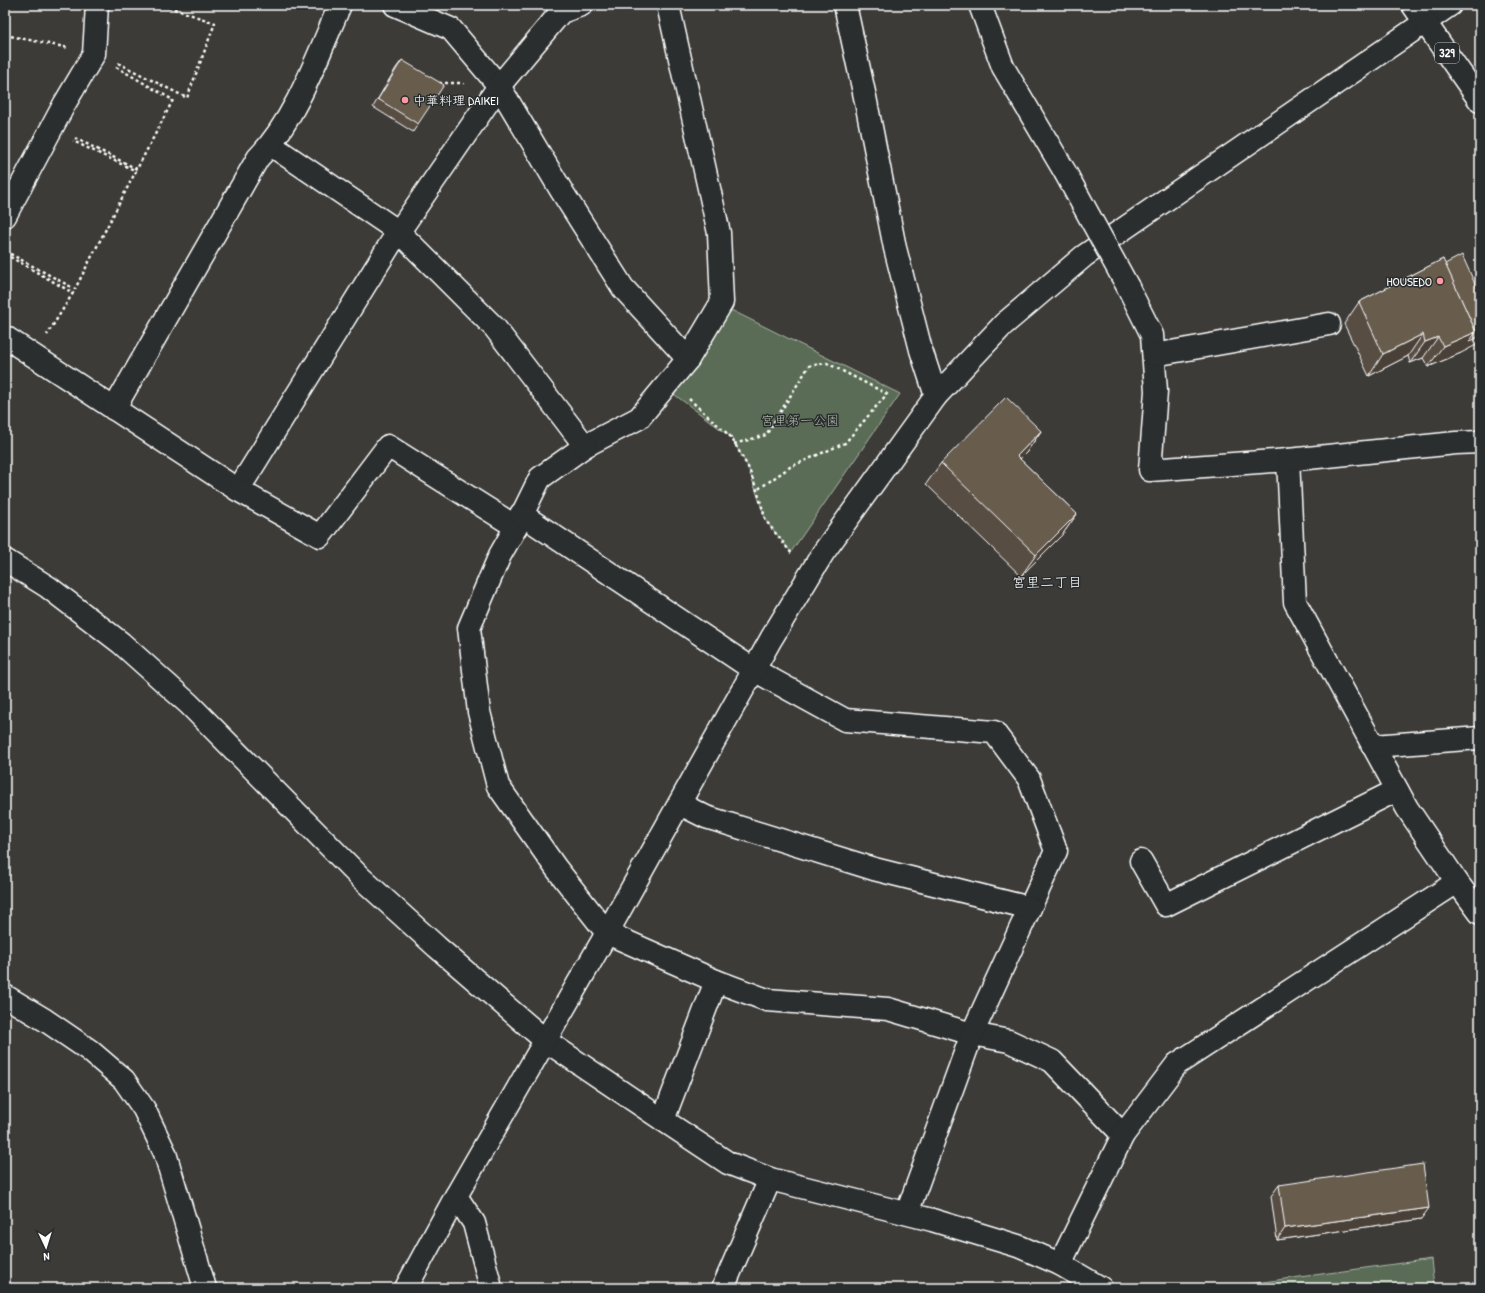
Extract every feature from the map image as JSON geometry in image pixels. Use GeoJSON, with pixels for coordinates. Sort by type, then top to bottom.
{"type":"FeatureCollection","features":[{"type":"Feature","properties":{"kind":"main road"},"geometry":{"type":"LineString","coordinates":[[5,216],[65,103],[94,54],[97,5]]}},
{"type":"Feature","properties":{"kind":"main road"},"geometry":{"type":"LineString","coordinates":[[114,409],[258,158],[271,145],[298,99],[340,5]]}},
{"type":"Feature","properties":{"kind":"main road"},"geometry":{"type":"LineString","coordinates":[[395,5],[451,29],[499,86],[561,190],[623,288],[688,359]]}},
{"type":"Feature","properties":{"kind":"main road"},"geometry":{"type":"LineString","coordinates":[[238,490],[399,232],[499,86],[561,12],[581,5]]}},
{"type":"Feature","properties":{"kind":"main road"},"geometry":{"type":"LineString","coordinates":[[668,5],[719,233],[722,302],[688,359],[639,418],[585,446],[540,478],[500,555],[469,628],[479,712],[498,786],[556,868],[607,933],[716,981],[767,1000],[888,1009],[972,1034],[1009,1041],[1052,1061],[1123,1135]]}},
{"type":"Feature","properties":{"kind":"main road"},"geometry":{"type":"LineString","coordinates":[[845,5],[866,97],[895,248],[921,350],[936,396]]}},
{"type":"Feature","properties":{"kind":"main road"},"geometry":{"type":"LineString","coordinates":[[980,5],[1003,67],[1065,172],[1128,287],[1152,335],[1156,391],[1150,470],[1288,460],[1456,443],[1480,442]]}},
{"type":"Feature","properties":{"kind":"main road"},"geometry":{"type":"LineString","coordinates":[[406,1288],[456,1196],[546,1041],[680,804],[771,639],[823,552],[936,396],[1004,324],[1084,256],[1419,13],[1450,5]]}},
{"type":"Feature","properties":{"kind":"main road","name":"329"},"geometry":{"type":"LineString","coordinates":[[1419,13],[1480,101]]}},
{"type":"Feature","properties":{"kind":"main road"},"geometry":{"type":"LineString","coordinates":[[271,145],[399,232],[495,328],[585,446]]}},
{"type":"Feature","properties":{"kind":"main road"},"geometry":{"type":"LineString","coordinates":[[1154,355],[1329,324]]}},
{"type":"Feature","properties":{"kind":"main road"},"geometry":{"type":"LineString","coordinates":[[5,337],[238,490],[320,536],[388,446],[519,521],[754,670],[845,720],[994,732],[1029,780],[1056,851],[972,1034],[907,1213]]}},
{"type":"Feature","properties":{"kind":"main road"},"geometry":{"type":"LineString","coordinates":[[1288,460],[1294,602],[1407,808],[1480,913]]}},
{"type":"Feature","properties":{"kind":"main road"},"geometry":{"type":"LineString","coordinates":[[5,560],[48,587],[121,643],[189,704],[360,877],[437,947],[546,1041],[663,1120],[728,1162],[770,1179],[907,1213],[1018,1246],[1060,1264],[1101,1288]]}},
{"type":"Feature","properties":{"kind":"main road"},"geometry":{"type":"LineString","coordinates":[[1374,746],[1480,738]]}},
{"type":"Feature","properties":{"kind":"main road"},"geometry":{"type":"LineString","coordinates":[[1140,861],[1166,904],[1397,790]]}},
{"type":"Feature","properties":{"kind":"main road"},"geometry":{"type":"LineString","coordinates":[[680,804],[706,817],[867,866],[1030,908]]}},
{"type":"Feature","properties":{"kind":"main road"},"geometry":{"type":"LineString","coordinates":[[1060,1264],[1123,1135],[1177,1064],[1457,882]]}},
{"type":"Feature","properties":{"kind":"main road"},"geometry":{"type":"LineString","coordinates":[[663,1120],[716,981]]}},
{"type":"Feature","properties":{"kind":"main road"},"geometry":{"type":"LineString","coordinates":[[5,996],[45,1020],[89,1050],[124,1080],[144,1109],[165,1154],[205,1288]]}},
{"type":"Feature","properties":{"kind":"main road"},"geometry":{"type":"LineString","coordinates":[[722,1288],[770,1179]]}},
{"type":"Feature","properties":{"kind":"main road"},"geometry":{"type":"LineString","coordinates":[[456,1196],[474,1223],[491,1288]]}},
{"type":"Feature","properties":{"kind":"path"},"geometry":{"type":"LineString","coordinates":[[113,61],[187,98],[215,23],[163,5]]}},
{"type":"Feature","properties":{"kind":"path"},"geometry":{"type":"LineString","coordinates":[[5,35],[72,48]]}},
{"type":"Feature","properties":{"kind":"path"},"geometry":{"type":"LineString","coordinates":[[5,252],[74,289],[136,171],[72,139],[137,169],[173,100],[112,65]]}},
{"type":"Feature","properties":{"kind":"path"},"geometry":{"type":"LineString","coordinates":[[436,83],[465,83]]}},
{"type":"Feature","properties":{"kind":"path"},"geometry":{"type":"LineString","coordinates":[[5,252],[73,293],[46,336]]}},
{"type":"Feature","properties":{"kind":"path"},"geometry":{"type":"LineString","coordinates":[[734,444],[766,435],[809,366],[826,363],[887,394],[845,443],[790,467],[757,490]]}},
{"type":"Feature","properties":{"kind":"path"},"geometry":{"type":"LineString","coordinates":[[692,392],[688,399],[731,437],[748,467],[757,490],[766,521],[795,557]]}},
{"type":"Feature","properties":{"kind":"green space","name":"宮里第一公園"},"geometry":{"type":"Polygon","coordinates":[[[729,309],[900,394],[791,552],[766,521],[748,467],[731,437],[671,392],[729,309]]]}},
{"type":"Feature","properties":{"kind":"green space"},"geometry":{"type":"Polygon","coordinates":[[[1431,1259],[1434,1288],[1233,1288],[1234,1286],[1431,1259]]]}},
{"type":"Feature","properties":{"kind":"building","name":"中華料理 DAIKEI"},"geometry":{"type":"Polygon","coordinates":[[[402,60],[444,85],[418,124],[378,99],[402,60]]]}},
{"type":"Feature","properties":{"kind":"building"},"geometry":{"type":"Polygon","coordinates":[[[1462,255],[1480,295],[1480,336],[1469,342],[1476,332],[1445,264],[1462,255]]]}},
{"type":"Feature","properties":{"kind":"building"},"geometry":{"type":"Polygon","coordinates":[[[1443,259],[1476,332],[1443,346],[1438,337],[1425,342],[1423,334],[1383,354],[1359,302],[1443,259]]]}},
{"type":"Feature","properties":{"kind":"building"},"geometry":{"type":"Polygon","coordinates":[[[1006,397],[1041,431],[1017,456],[1077,514],[1036,555],[941,463],[1006,397]]]}},
{"type":"Feature","properties":{"kind":"building"},"geometry":{"type":"Polygon","coordinates":[[[1423,1164],[1429,1208],[1285,1228],[1279,1185],[1423,1164]]]}},
{"type":"Feature","properties":{"kind":"building"},"geometry":{"type":"Polygon","coordinates":[[[172,1283],[173,1288],[156,1288],[172,1283]]]}},
{"type":"Feature","properties":{"kind":"place","name":"中華料理 DAIKEI"},"geometry":{"type":"Point","coordinates":[405,100]}},
{"type":"Feature","properties":{"kind":"place","name":"HOUSEDO"},"geometry":{"type":"Point","coordinates":[1440,281]}},
{"type":"Feature","properties":{"kind":"district","name":"宮里二丁目"},"geometry":{"type":"Point","coordinates":[1047,582]}}]}
